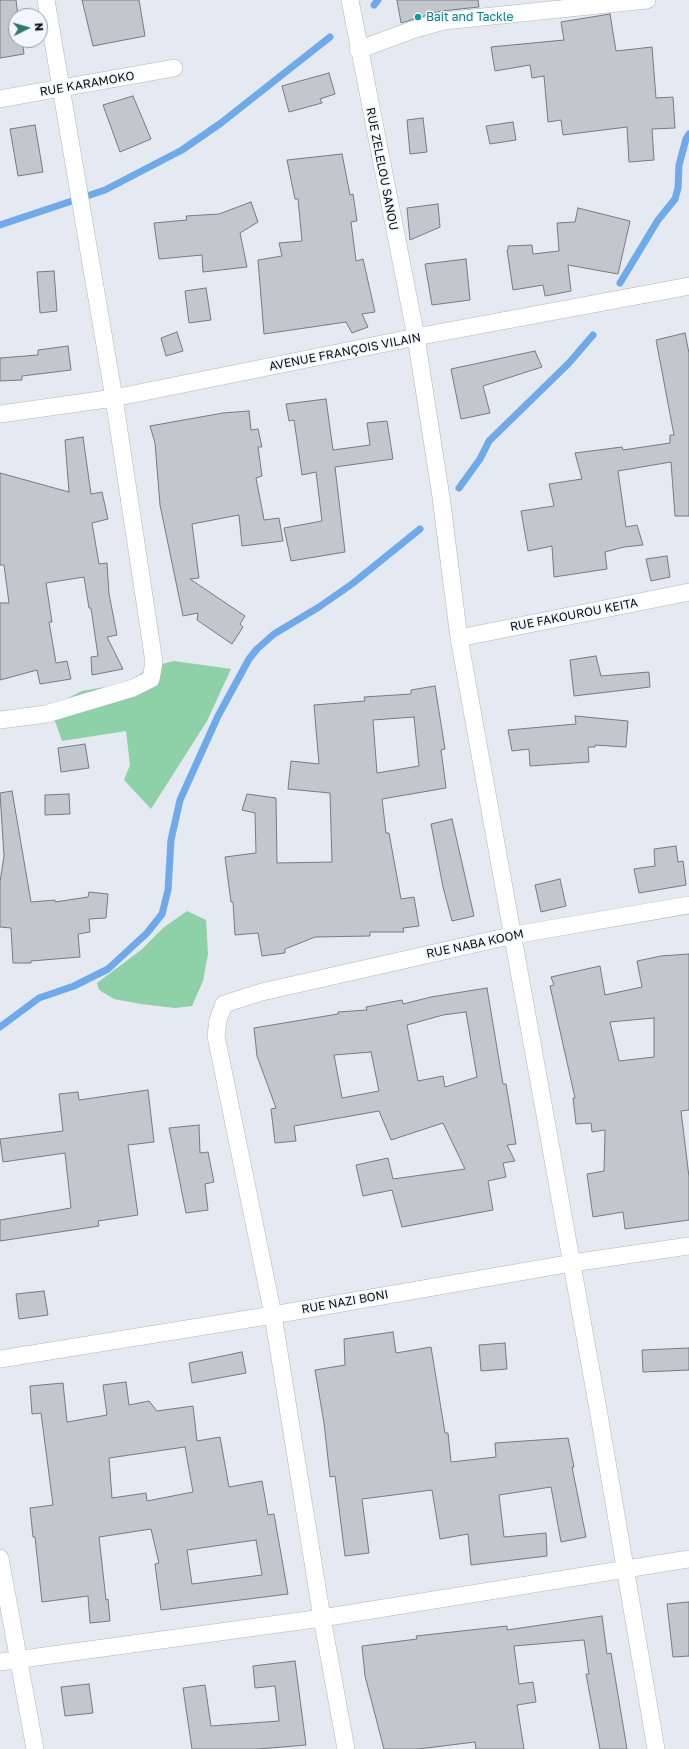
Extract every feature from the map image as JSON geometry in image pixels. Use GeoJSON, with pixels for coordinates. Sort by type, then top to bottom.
{"type":"FeatureCollection","features":[{"type":"Feature","properties":{"kind":"street"},"geometry":{"type":"LineString","coordinates":[[0,720],[46,714],[133,688],[151,679],[154,662],[152,640],[114,398],[46,0]]}},
{"type":"Feature","properties":{"kind":"street","name":"RUE ZELELOU SANOU"},"geometry":{"type":"LineString","coordinates":[[350,0],[358,50],[416,337],[441,497],[459,638],[572,1262],[656,1749]]}},
{"type":"Feature","properties":{"kind":"street"},"geometry":{"type":"LineString","coordinates":[[358,50],[415,29],[444,21],[647,0]]}},
{"type":"Feature","properties":{"kind":"street","name":"RUE KARAMOKO"},"geometry":{"type":"LineString","coordinates":[[0,99],[174,68]]}},
{"type":"Feature","properties":{"kind":"street","name":"AVENUE FRANÇOIS VILAIN"},"geometry":{"type":"LineString","coordinates":[[0,414],[114,398],[416,337],[689,286]]}},
{"type":"Feature","properties":{"kind":"street","name":"RUE FAKOUROU KEITA"},"geometry":{"type":"LineString","coordinates":[[459,638],[689,592]]}},
{"type":"Feature","properties":{"kind":"street","name":"RUE NABA KOOM"},"geometry":{"type":"LineString","coordinates":[[273,1315],[246,1175],[216,1036],[218,1020],[224,1004],[262,992],[514,935],[689,905]]}},
{"type":"Feature","properties":{"kind":"street","name":"RUE NAZI BONI"},"geometry":{"type":"LineString","coordinates":[[0,1359],[273,1315],[572,1262],[689,1246]]}},
{"type":"Feature","properties":{"kind":"street"},"geometry":{"type":"LineString","coordinates":[[273,1315],[322,1618],[346,1749]]}},
{"type":"Feature","properties":{"kind":"street"},"geometry":{"type":"LineString","coordinates":[[0,1558],[35,1749]]}},
{"type":"Feature","properties":{"kind":"street"},"geometry":{"type":"LineString","coordinates":[[0,1662],[322,1618],[624,1568],[689,1559]]}},
{"type":"Feature","properties":{"kind":"green space"},"geometry":{"type":"Polygon","coordinates":[[[174,661],[231,669],[207,721],[151,809],[124,780],[130,765],[126,731],[62,741],[50,707],[82,691],[128,683],[150,667],[174,661]]]}},
{"type":"Feature","properties":{"kind":"green space"},"geometry":{"type":"Polygon","coordinates":[[[187,911],[206,920],[208,954],[203,981],[192,1006],[175,1008],[141,1004],[114,999],[99,990],[97,983],[141,950],[163,928],[187,911]]]}},
{"type":"Feature","properties":{"kind":"building"},"geometry":{"type":"Polygon","coordinates":[[[0,0],[16,0],[17,8],[8,8],[8,48],[23,48],[24,54],[0,58],[0,0]]]}},
{"type":"Feature","properties":{"kind":"building"},"geometry":{"type":"Polygon","coordinates":[[[82,0],[139,0],[145,36],[93,46],[82,0]]]}},
{"type":"Feature","properties":{"kind":"building","name":"Bait and Tackle"},"geometry":{"type":"Polygon","coordinates":[[[397,0],[478,0],[479,7],[441,11],[401,23],[397,0]]]}},
{"type":"Feature","properties":{"kind":"building"},"geometry":{"type":"Polygon","coordinates":[[[610,14],[616,51],[652,47],[656,98],[673,97],[675,128],[652,129],[654,160],[629,162],[627,127],[563,135],[561,120],[548,122],[544,76],[532,78],[530,65],[495,71],[491,47],[564,40],[561,22],[610,14]]]}},
{"type":"Feature","properties":{"kind":"building"},"geometry":{"type":"Polygon","coordinates":[[[329,73],[335,94],[320,99],[322,103],[289,112],[282,86],[329,73]]]}},
{"type":"Feature","properties":{"kind":"building"},"geometry":{"type":"Polygon","coordinates":[[[133,96],[151,139],[120,152],[103,105],[133,96]]]}},
{"type":"Feature","properties":{"kind":"building"},"geometry":{"type":"Polygon","coordinates":[[[423,118],[427,152],[410,154],[407,120],[423,118]]]}},
{"type":"Feature","properties":{"kind":"building"},"geometry":{"type":"Polygon","coordinates":[[[513,122],[516,140],[490,144],[486,126],[513,122]]]}},
{"type":"Feature","properties":{"kind":"building"},"geometry":{"type":"Polygon","coordinates":[[[35,125],[43,172],[18,176],[10,129],[35,125]]]}},
{"type":"Feature","properties":{"kind":"building"},"geometry":{"type":"Polygon","coordinates":[[[342,154],[350,195],[353,194],[357,221],[351,222],[356,261],[363,259],[375,312],[362,314],[368,327],[352,333],[346,322],[264,334],[258,260],[282,256],[279,243],[302,241],[298,199],[295,199],[287,160],[342,154]]]}},
{"type":"Feature","properties":{"kind":"building"},"geometry":{"type":"Polygon","coordinates":[[[251,202],[258,222],[240,233],[247,267],[203,272],[202,255],[159,259],[154,223],[187,220],[186,216],[219,214],[251,202]]]}},
{"type":"Feature","properties":{"kind":"building"},"geometry":{"type":"Polygon","coordinates":[[[438,204],[440,227],[410,240],[407,208],[438,204]]]}},
{"type":"Feature","properties":{"kind":"building"},"geometry":{"type":"Polygon","coordinates":[[[578,208],[630,221],[618,274],[568,265],[571,291],[545,296],[543,285],[513,290],[507,250],[508,246],[532,245],[533,254],[559,251],[557,223],[575,222],[578,208]]]}},
{"type":"Feature","properties":{"kind":"building"},"geometry":{"type":"Polygon","coordinates":[[[466,259],[470,300],[432,305],[425,264],[466,259]]]}},
{"type":"Feature","properties":{"kind":"building"},"geometry":{"type":"Polygon","coordinates":[[[54,271],[57,311],[40,313],[37,272],[54,271]]]}},
{"type":"Feature","properties":{"kind":"building"},"geometry":{"type":"Polygon","coordinates":[[[206,288],[211,320],[189,323],[185,291],[206,288]]]}},
{"type":"Feature","properties":{"kind":"building"},"geometry":{"type":"Polygon","coordinates":[[[177,332],[183,351],[166,356],[161,338],[177,332]]]}},
{"type":"Feature","properties":{"kind":"building"},"geometry":{"type":"Polygon","coordinates":[[[685,333],[689,353],[689,516],[675,516],[671,462],[618,471],[626,527],[637,525],[643,545],[624,547],[605,552],[607,569],[554,577],[552,546],[528,551],[521,511],[554,506],[549,484],[582,479],[575,453],[622,447],[623,450],[670,443],[670,435],[674,435],[656,340],[685,333]]]}},
{"type":"Feature","properties":{"kind":"building"},"geometry":{"type":"Polygon","coordinates":[[[68,346],[71,370],[22,376],[22,380],[0,381],[0,358],[38,355],[38,350],[68,346]]]}},
{"type":"Feature","properties":{"kind":"building"},"geometry":{"type":"Polygon","coordinates":[[[535,351],[542,367],[483,386],[490,413],[461,419],[451,369],[535,351]]]}},
{"type":"Feature","properties":{"kind":"building"},"geometry":{"type":"Polygon","coordinates":[[[326,399],[333,450],[370,445],[367,423],[387,421],[393,459],[335,467],[345,552],[291,561],[284,528],[322,521],[316,472],[302,475],[294,420],[289,421],[286,404],[326,399]]]}},
{"type":"Feature","properties":{"kind":"building"},"geometry":{"type":"Polygon","coordinates":[[[249,411],[251,430],[258,429],[262,447],[258,447],[262,476],[256,478],[264,520],[279,518],[283,541],[242,546],[239,515],[192,524],[199,578],[190,579],[245,616],[240,624],[243,627],[232,644],[197,620],[198,613],[183,616],[160,505],[155,443],[150,426],[223,413],[249,411]]]}},
{"type":"Feature","properties":{"kind":"building"},"geometry":{"type":"Polygon","coordinates":[[[83,437],[91,494],[102,492],[108,519],[92,523],[99,564],[107,563],[109,594],[117,635],[107,637],[123,669],[92,675],[91,657],[98,656],[91,608],[89,608],[84,577],[46,583],[52,622],[49,622],[56,663],[67,661],[71,679],[40,684],[37,670],[0,680],[0,603],[9,603],[4,565],[0,565],[0,473],[69,492],[65,440],[83,437]]]}},
{"type":"Feature","properties":{"kind":"building"},"geometry":{"type":"Polygon","coordinates":[[[667,556],[670,577],[651,581],[646,559],[667,556]]]}},
{"type":"Feature","properties":{"kind":"building"},"geometry":{"type":"Polygon","coordinates":[[[596,656],[601,676],[649,672],[650,687],[574,696],[570,660],[596,656]]]}},
{"type":"Feature","properties":{"kind":"building"},"geometry":{"type":"Polygon","coordinates":[[[435,686],[445,749],[441,750],[446,788],[382,799],[386,833],[389,833],[401,899],[414,897],[419,926],[403,928],[404,932],[370,932],[370,936],[315,937],[285,949],[285,953],[262,956],[258,933],[235,935],[233,902],[231,902],[225,857],[256,853],[255,813],[242,810],[247,794],[276,798],[277,863],[332,862],[330,793],[288,789],[291,761],[319,764],[314,705],[365,701],[364,697],[411,694],[411,690],[435,686]],[[414,717],[373,720],[377,773],[419,766],[414,717]]]}},
{"type":"Feature","properties":{"kind":"building"},"geometry":{"type":"Polygon","coordinates":[[[575,716],[628,721],[626,747],[595,745],[595,747],[588,747],[589,762],[530,766],[529,749],[512,751],[508,730],[576,724],[575,716]]]}},
{"type":"Feature","properties":{"kind":"building"},"geometry":{"type":"Polygon","coordinates":[[[85,744],[89,768],[61,772],[58,748],[85,744]]]}},
{"type":"Feature","properties":{"kind":"building"},"geometry":{"type":"Polygon","coordinates":[[[12,791],[31,902],[55,900],[55,902],[88,897],[89,892],[108,894],[106,918],[89,919],[90,932],[78,934],[80,957],[31,961],[31,963],[13,963],[11,928],[0,927],[0,882],[4,856],[0,793],[12,791]]]}},
{"type":"Feature","properties":{"kind":"building"},"geometry":{"type":"Polygon","coordinates":[[[69,794],[70,814],[45,815],[45,795],[69,794]]]}},
{"type":"Feature","properties":{"kind":"building"},"geometry":{"type":"Polygon","coordinates":[[[452,819],[474,916],[452,921],[443,887],[431,824],[452,819]]]}},
{"type":"Feature","properties":{"kind":"building"},"geometry":{"type":"Polygon","coordinates":[[[676,846],[678,862],[683,861],[686,885],[639,893],[634,869],[655,866],[654,849],[676,846]]]}},
{"type":"Feature","properties":{"kind":"building"},"geometry":{"type":"Polygon","coordinates":[[[560,879],[566,906],[541,912],[535,885],[560,879]]]}},
{"type":"Feature","properties":{"kind":"building"},"geometry":{"type":"Polygon","coordinates":[[[689,954],[689,1110],[681,1111],[689,1177],[689,1220],[625,1229],[623,1212],[593,1217],[587,1174],[604,1171],[605,1130],[592,1132],[591,1123],[576,1124],[573,1098],[575,1098],[550,986],[554,985],[551,977],[600,966],[605,995],[642,987],[637,961],[661,956],[689,954]],[[654,1018],[610,1022],[619,1061],[654,1057],[654,1018]]]}},
{"type":"Feature","properties":{"kind":"building"},"geometry":{"type":"Polygon","coordinates":[[[487,988],[503,1084],[506,1084],[516,1144],[507,1145],[515,1161],[503,1163],[506,1177],[488,1181],[493,1210],[402,1227],[392,1190],[363,1196],[356,1165],[388,1158],[393,1179],[465,1169],[443,1123],[391,1140],[379,1111],[294,1126],[296,1141],[275,1143],[271,1109],[276,1108],[257,1056],[254,1028],[338,1014],[338,1012],[367,1010],[366,1007],[402,1000],[403,1004],[431,997],[487,988]],[[466,1012],[443,1015],[407,1025],[418,1081],[443,1076],[445,1087],[477,1077],[466,1012]],[[371,1052],[334,1055],[342,1098],[379,1091],[371,1052]]]}},
{"type":"Feature","properties":{"kind":"building"},"geometry":{"type":"Polygon","coordinates":[[[148,1090],[154,1142],[128,1145],[138,1215],[98,1221],[99,1226],[0,1241],[0,1220],[71,1208],[65,1153],[3,1162],[0,1139],[63,1131],[59,1094],[78,1092],[79,1100],[148,1090]]]}},
{"type":"Feature","properties":{"kind":"building"},"geometry":{"type":"Polygon","coordinates":[[[199,1125],[200,1153],[208,1152],[214,1182],[205,1184],[208,1210],[186,1213],[169,1128],[199,1125]]]}},
{"type":"Feature","properties":{"kind":"building"},"geometry":{"type":"Polygon","coordinates":[[[44,1291],[48,1315],[19,1319],[16,1294],[44,1291]]]}},
{"type":"Feature","properties":{"kind":"building"},"geometry":{"type":"Polygon","coordinates":[[[393,1332],[396,1353],[431,1347],[445,1433],[448,1433],[451,1462],[496,1457],[495,1443],[568,1438],[574,1467],[572,1467],[586,1537],[561,1542],[551,1487],[499,1495],[504,1537],[546,1533],[547,1556],[471,1565],[468,1534],[440,1539],[432,1490],[362,1499],[369,1553],[345,1556],[335,1476],[330,1477],[324,1423],[315,1370],[345,1365],[344,1339],[393,1332]]]}},
{"type":"Feature","properties":{"kind":"building"},"geometry":{"type":"Polygon","coordinates":[[[505,1343],[507,1369],[481,1371],[479,1345],[505,1343]]]}},
{"type":"Feature","properties":{"kind":"building"},"geometry":{"type":"Polygon","coordinates":[[[689,1348],[689,1370],[643,1372],[642,1350],[689,1348]]]}},
{"type":"Feature","properties":{"kind":"building"},"geometry":{"type":"Polygon","coordinates":[[[242,1352],[246,1373],[192,1383],[189,1363],[242,1352]]]}},
{"type":"Feature","properties":{"kind":"building"},"geometry":{"type":"Polygon","coordinates":[[[126,1382],[129,1405],[149,1401],[157,1411],[193,1406],[197,1441],[220,1437],[229,1487],[262,1481],[268,1515],[274,1514],[288,1594],[161,1610],[155,1564],[159,1563],[151,1529],[99,1537],[106,1600],[108,1599],[110,1621],[90,1623],[88,1596],[42,1602],[35,1537],[33,1537],[30,1508],[53,1505],[41,1413],[32,1414],[30,1386],[63,1383],[67,1422],[107,1415],[103,1385],[126,1382]],[[185,1447],[109,1458],[112,1498],[146,1493],[147,1501],[193,1492],[185,1447]],[[256,1540],[187,1550],[192,1584],[262,1575],[256,1540]]]}},
{"type":"Feature","properties":{"kind":"building"},"geometry":{"type":"Polygon","coordinates":[[[689,1602],[689,1656],[673,1657],[667,1604],[689,1602]]]}},
{"type":"Feature","properties":{"kind":"building"},"geometry":{"type":"Polygon","coordinates":[[[602,1616],[607,1654],[611,1653],[627,1749],[600,1749],[586,1674],[589,1674],[584,1640],[514,1646],[519,1684],[533,1682],[536,1702],[517,1705],[524,1749],[476,1749],[475,1742],[418,1749],[384,1749],[365,1676],[362,1646],[417,1639],[416,1636],[507,1626],[507,1630],[602,1616]]]}},
{"type":"Feature","properties":{"kind":"building"},"geometry":{"type":"Polygon","coordinates":[[[295,1661],[306,1745],[258,1749],[192,1749],[183,1688],[205,1685],[211,1726],[279,1721],[275,1686],[255,1688],[253,1666],[295,1661]]]}},
{"type":"Feature","properties":{"kind":"building"},"geometry":{"type":"Polygon","coordinates":[[[89,1684],[93,1713],[65,1716],[61,1687],[89,1684]]]}},
{"type":"Feature","properties":{"kind":"waterway"},"geometry":{"type":"LineString","coordinates":[[374,5],[378,0]]}},
{"type":"Feature","properties":{"kind":"waterway"},"geometry":{"type":"LineString","coordinates":[[0,225],[105,190],[182,150],[221,123],[330,37]]}},
{"type":"Feature","properties":{"kind":"waterway"},"geometry":{"type":"LineString","coordinates":[[620,283],[658,220],[675,199],[678,188],[679,165],[686,139],[689,134]]}},
{"type":"Feature","properties":{"kind":"waterway"},"geometry":{"type":"LineString","coordinates":[[459,488],[480,459],[489,441],[569,363],[593,335]]}},
{"type":"Feature","properties":{"kind":"waterway"},"geometry":{"type":"LineString","coordinates":[[0,1027],[39,998],[74,986],[108,969],[147,933],[162,914],[168,890],[171,840],[180,800],[218,716],[249,659],[257,649],[274,634],[319,607],[352,584],[420,529]]}},
{"type":"Feature","properties":{"kind":"place","name":"Bait and Tackle"},"geometry":{"type":"Point","coordinates":[418,17]}}]}
